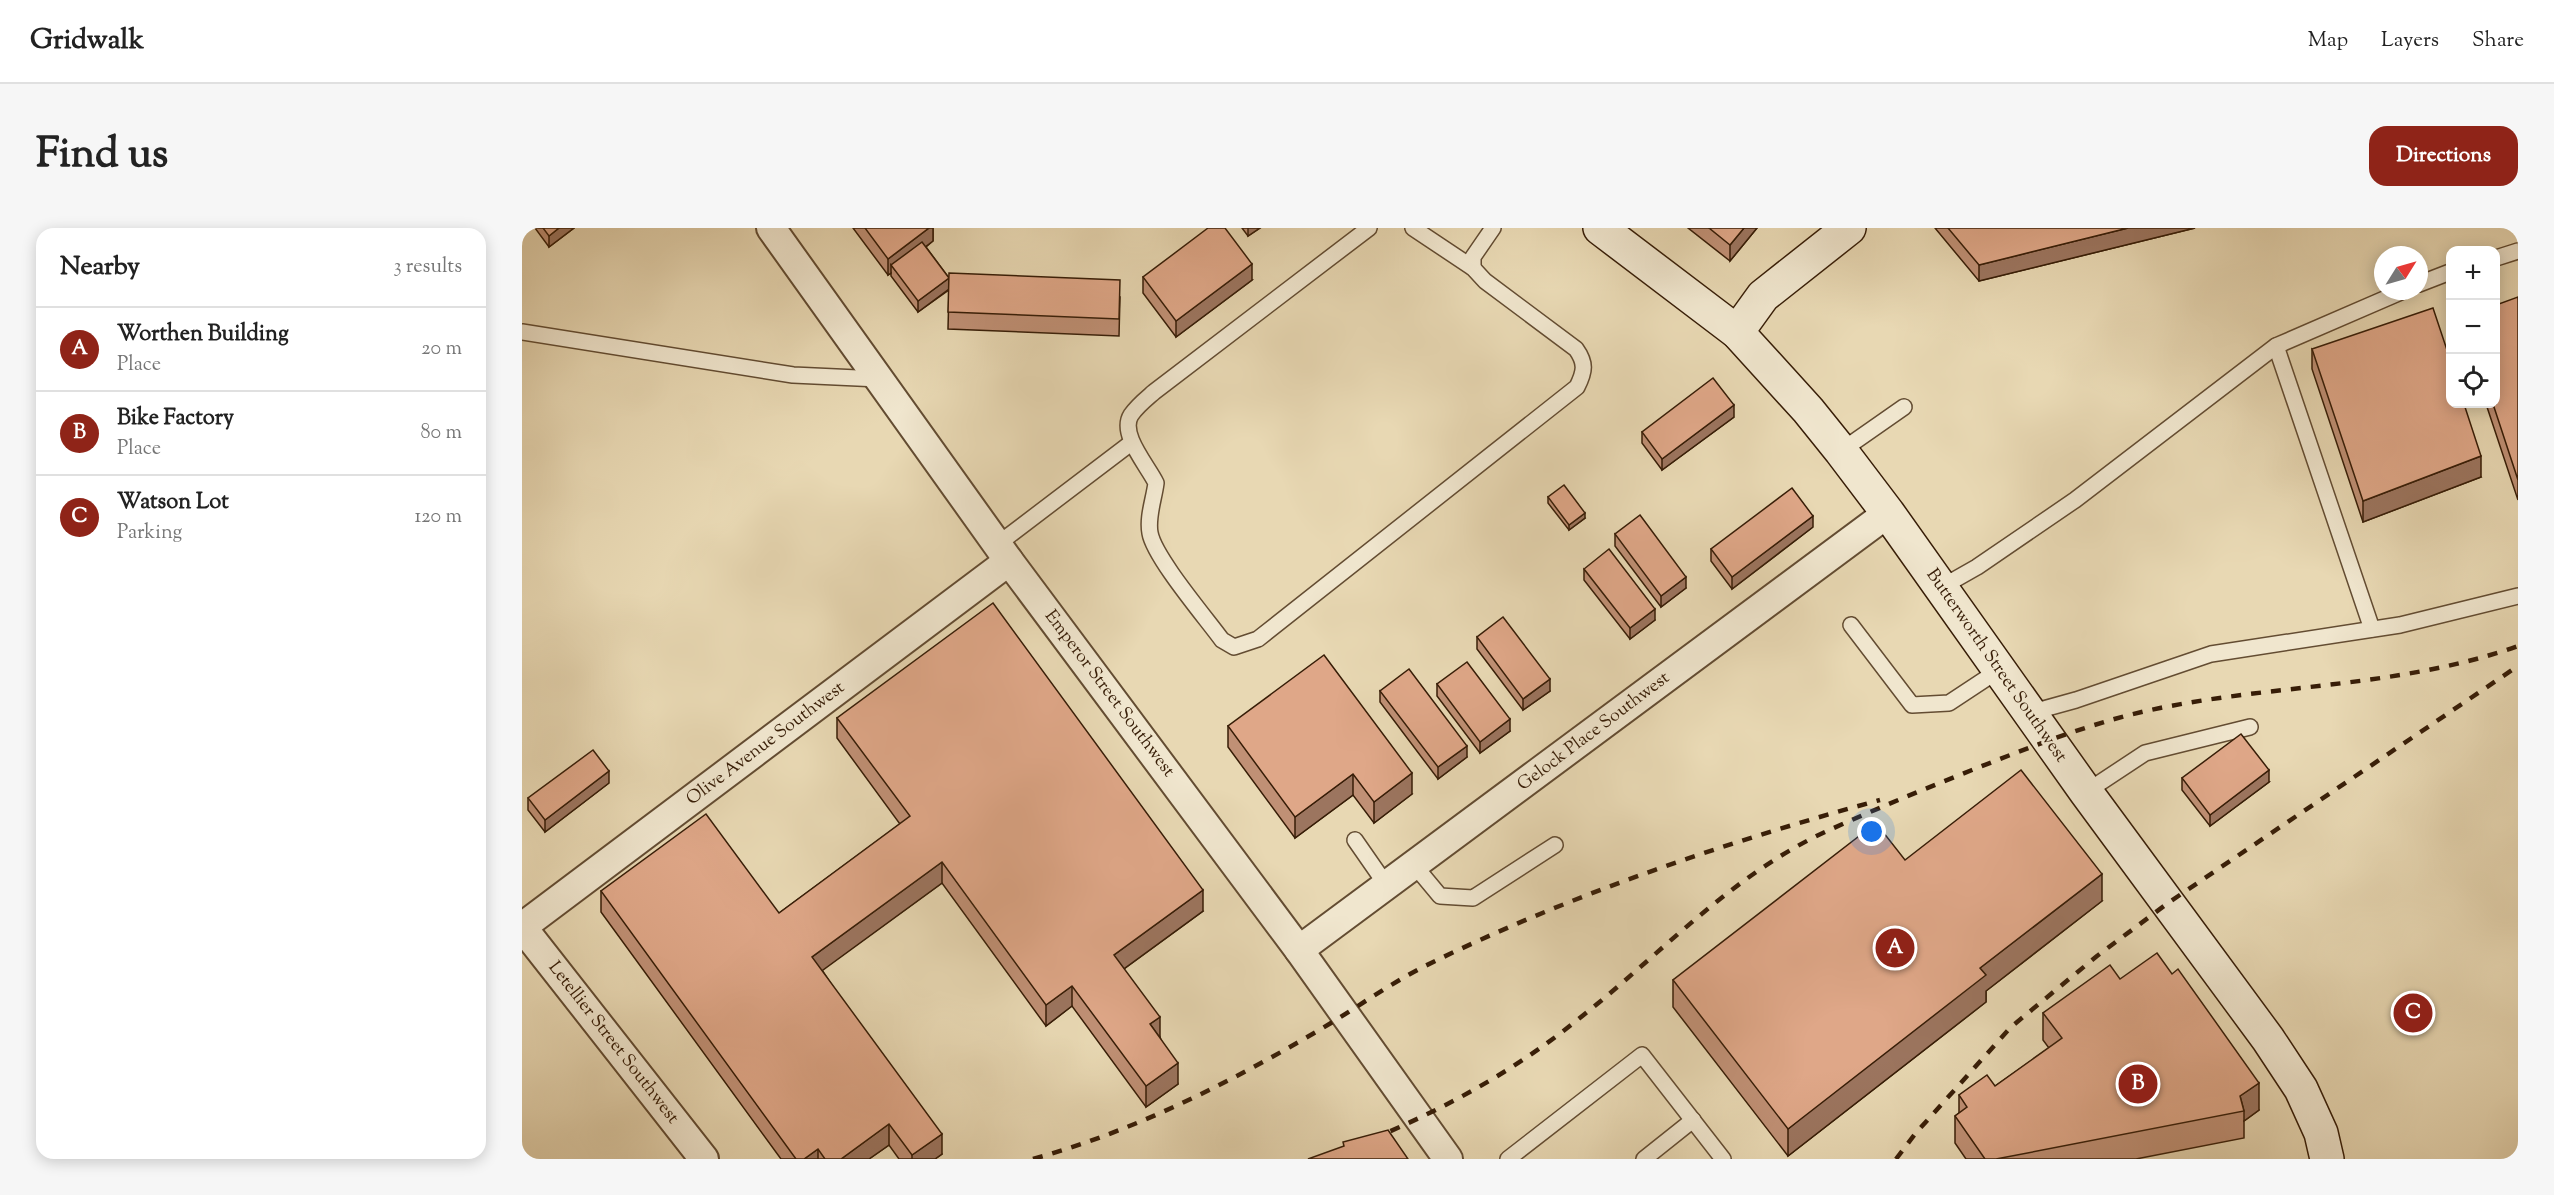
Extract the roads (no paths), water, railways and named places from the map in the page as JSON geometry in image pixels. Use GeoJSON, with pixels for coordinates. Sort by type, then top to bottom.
{"type":"FeatureCollection","features":[{"type":"Feature","properties":{"kind":"street","name":"Emperor Street Southwest"},"geometry":{"type":"LineString","coordinates":[[771,228],[1004,553],[1299,950],[1448,1159]]}},
{"type":"Feature","properties":{"kind":"street","name":"Butterworth Street Southwest"},"geometry":{"type":"LineString","coordinates":[[1600,228],[1737,332],[1808,410],[1841,451],[1888,513],[2086,792],[2274,1048],[2301,1089],[2321,1133],[2327,1159]]}},
{"type":"Feature","properties":{"kind":"street"},"geometry":{"type":"LineString","coordinates":[[1737,332],[1763,296],[1849,228]]}},
{"type":"Feature","properties":{"kind":"street","name":"Gelock Place Southwest"},"geometry":{"type":"LineString","coordinates":[[1299,950],[1888,513]]}},
{"type":"Feature","properties":{"kind":"street","name":"Olive Avenue Southwest"},"geometry":{"type":"LineString","coordinates":[[522,927],[1004,553]]}},
{"type":"Feature","properties":{"kind":"street","name":"Letellier Street Southwest"},"geometry":{"type":"LineString","coordinates":[[522,927],[704,1159]]}},
{"type":"Feature","properties":{"kind":"lane"},"geometry":{"type":"LineString","coordinates":[[1369,228],[1154,392],[1129,417],[1128,428],[1131,443],[1156,483],[1149,519],[1150,534],[1157,551],[1222,640],[1234,647],[1258,639],[1577,387],[1585,371],[1584,359],[1576,348],[1485,281],[1473,268],[1413,228]]}},
{"type":"Feature","properties":{"kind":"lane"},"geometry":{"type":"LineString","coordinates":[[1473,268],[1473,257],[1493,228]]}},
{"type":"Feature","properties":{"kind":"lane"},"geometry":{"type":"LineString","coordinates":[[2500,257],[2518,251]]}},
{"type":"Feature","properties":{"kind":"lane"},"geometry":{"type":"LineString","coordinates":[[2428,281],[2446,274]]}},
{"type":"Feature","properties":{"kind":"lane"},"geometry":{"type":"LineString","coordinates":[[1940,588],[1977,567],[2075,500],[2276,346],[2382,300]]}},
{"type":"Feature","properties":{"kind":"lane"},"geometry":{"type":"LineString","coordinates":[[522,332],[793,375],[879,379]]}},
{"type":"Feature","properties":{"kind":"lane"},"geometry":{"type":"LineString","coordinates":[[2276,346],[2372,629]]}},
{"type":"Feature","properties":{"kind":"lane"},"geometry":{"type":"LineString","coordinates":[[1841,451],[1904,407]]}},
{"type":"Feature","properties":{"kind":"lane"},"geometry":{"type":"LineString","coordinates":[[1004,553],[1131,443]]}},
{"type":"Feature","properties":{"kind":"lane"},"geometry":{"type":"LineString","coordinates":[[2030,713],[2076,700],[2211,654],[2400,625],[2518,596]]}},
{"type":"Feature","properties":{"kind":"lane"},"geometry":{"type":"LineString","coordinates":[[1851,625],[1912,705],[1949,703],[1999,670]]}},
{"type":"Feature","properties":{"kind":"lane"},"geometry":{"type":"LineString","coordinates":[[2086,792],[2145,753],[2250,727]]}},
{"type":"Feature","properties":{"kind":"lane"},"geometry":{"type":"LineString","coordinates":[[1355,840],[1387,886]]}},
{"type":"Feature","properties":{"kind":"lane"},"geometry":{"type":"LineString","coordinates":[[1414,866],[1440,896],[1473,898],[1555,845]]}},
{"type":"Feature","properties":{"kind":"lane"},"geometry":{"type":"LineString","coordinates":[[1508,1159],[1642,1055],[1723,1159]]}},
{"type":"Feature","properties":{"kind":"lane"},"geometry":{"type":"LineString","coordinates":[[1644,1159],[1693,1120]]}},
{"type":"Feature","properties":{"kind":"railway"},"geometry":{"type":"LineString","coordinates":[[1372,1139],[1426,1115],[1504,1072],[1576,1021],[1726,894],[1758,871],[1790,850],[1879,808],[2041,743],[2136,713],[2205,700],[2430,670],[2518,646]]}},
{"type":"Feature","properties":{"kind":"railway"},"geometry":{"type":"LineString","coordinates":[[1896,1159],[1915,1134],[2011,1027],[2097,956],[2168,903],[2518,666]]}},
{"type":"Feature","properties":{"kind":"railway"},"geometry":{"type":"LineString","coordinates":[[1033,1159],[1107,1135],[1178,1105],[1316,1032],[1423,967],[1533,917],[1705,853],[1880,800]]}},
{"type":"Feature","properties":{"kind":"place","name":"Worthen Building"},"geometry":{"type":"Point","coordinates":[1895,948]}},
{"type":"Feature","properties":{"kind":"place","name":"Watson Lot"},"geometry":{"type":"Point","coordinates":[2413,1013]}},
{"type":"Feature","properties":{"kind":"place","name":"Bike Factory"},"geometry":{"type":"Point","coordinates":[2138,1084]}}]}
